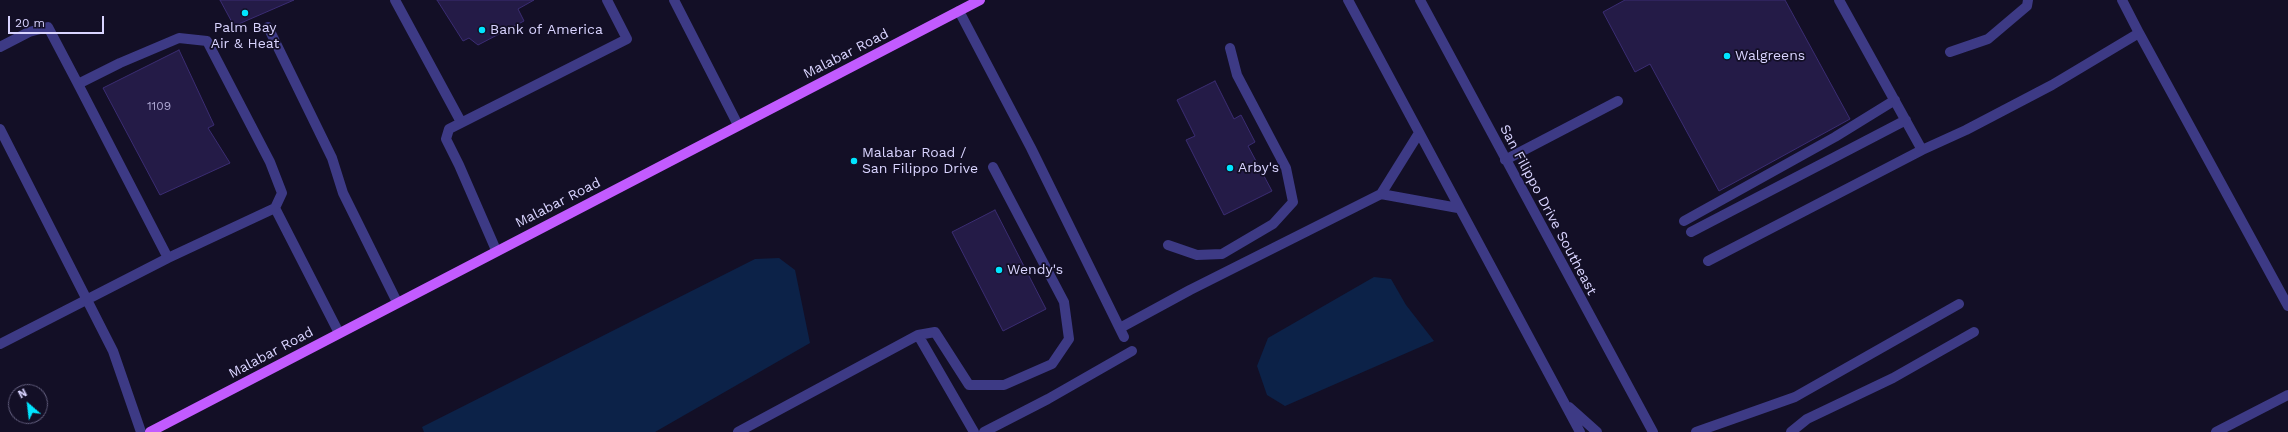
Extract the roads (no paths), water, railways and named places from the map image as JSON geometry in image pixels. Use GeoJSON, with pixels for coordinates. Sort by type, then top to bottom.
{"type":"FeatureCollection","features":[{"type":"Feature","properties":{"kind":"main road","name":"Malabar Road"},"geometry":{"type":"LineString","coordinates":[[150,432],[496,250],[980,0]]}},
{"type":"Feature","properties":{"kind":"street"},"geometry":{"type":"LineString","coordinates":[[395,0],[460,122]]}},
{"type":"Feature","properties":{"kind":"street"},"geometry":{"type":"LineString","coordinates":[[496,250],[446,139],[448,129],[627,39],[606,0]]}},
{"type":"Feature","properties":{"kind":"street"},"geometry":{"type":"LineString","coordinates":[[674,0],[738,125]]}},
{"type":"Feature","properties":{"kind":"street"},"geometry":{"type":"LineString","coordinates":[[1348,0],[1458,208],[1580,432]]}},
{"type":"Feature","properties":{"kind":"street","name":"San Filippo Drive Southeast"},"geometry":{"type":"LineString","coordinates":[[1420,0],[1653,432]]}},
{"type":"Feature","properties":{"kind":"street"},"geometry":{"type":"LineString","coordinates":[[1839,0],[1922,150]]}},
{"type":"Feature","properties":{"kind":"street"},"geometry":{"type":"LineString","coordinates":[[1950,52],[1988,39],[2027,6],[2028,0]]}},
{"type":"Feature","properties":{"kind":"street"},"geometry":{"type":"LineString","coordinates":[[2122,0],[2288,306]]}},
{"type":"Feature","properties":{"kind":"street"},"geometry":{"type":"LineString","coordinates":[[959,11],[1031,148],[1122,332],[1190,290],[1381,194],[1419,133]]}},
{"type":"Feature","properties":{"kind":"street"},"geometry":{"type":"LineString","coordinates":[[0,48],[29,32],[48,27],[168,258]]}},
{"type":"Feature","properties":{"kind":"street"},"geometry":{"type":"LineString","coordinates":[[268,27],[332,158],[343,193],[397,302]]}},
{"type":"Feature","properties":{"kind":"street"},"geometry":{"type":"LineString","coordinates":[[1708,261],[1922,150],[1966,130],[2052,85],[2139,33]]}},
{"type":"Feature","properties":{"kind":"street"},"geometry":{"type":"LineString","coordinates":[[0,344],[168,258],[275,208],[282,193],[270,162],[207,41],[179,38],[120,62],[78,84]]}},
{"type":"Feature","properties":{"kind":"street"},"geometry":{"type":"LineString","coordinates":[[1168,245],[1197,256],[1222,254],[1273,224],[1294,202],[1286,168],[1237,75],[1230,48]]}},
{"type":"Feature","properties":{"kind":"street"},"geometry":{"type":"LineString","coordinates":[[1684,221],[1835,137],[1895,100]]}},
{"type":"Feature","properties":{"kind":"street"},"geometry":{"type":"LineString","coordinates":[[1505,160],[1618,101]]}},
{"type":"Feature","properties":{"kind":"street"},"geometry":{"type":"LineString","coordinates":[[1691,232],[1906,120]]}},
{"type":"Feature","properties":{"kind":"street"},"geometry":{"type":"LineString","coordinates":[[0,129],[113,351],[141,432]]}},
{"type":"Feature","properties":{"kind":"street"},"geometry":{"type":"LineString","coordinates":[[738,432],[918,335],[935,332],[969,385],[1004,385],[1052,364],[1069,339],[1064,302],[993,166]]}},
{"type":"Feature","properties":{"kind":"street"},"geometry":{"type":"LineString","coordinates":[[1381,194],[1458,208]]}},
{"type":"Feature","properties":{"kind":"street"},"geometry":{"type":"LineString","coordinates":[[275,208],[339,333]]}},
{"type":"Feature","properties":{"kind":"street"},"geometry":{"type":"LineString","coordinates":[[1696,432],[1795,397],[1959,304]]}},
{"type":"Feature","properties":{"kind":"street"},"geometry":{"type":"LineString","coordinates":[[1791,432],[1807,419],[1893,378],[1974,332]]}},
{"type":"Feature","properties":{"kind":"street"},"geometry":{"type":"LineString","coordinates":[[918,335],[974,432]]}},
{"type":"Feature","properties":{"kind":"street"},"geometry":{"type":"LineString","coordinates":[[984,432],[1048,399],[1132,351]]}},
{"type":"Feature","properties":{"kind":"street"},"geometry":{"type":"LineString","coordinates":[[2216,432],[2288,396]]}},
{"type":"Feature","properties":{"kind":"street"},"geometry":{"type":"LineString","coordinates":[[1563,401],[1597,432]]}},
{"type":"Feature","properties":{"kind":"water"},"geometry":{"type":"Polygon","coordinates":[[[779,258],[795,270],[810,343],[655,432],[424,432],[422,427],[755,259],[779,258]]]}},
{"type":"Feature","properties":{"kind":"water"},"geometry":{"type":"Polygon","coordinates":[[[1374,277],[1391,279],[1406,305],[1434,341],[1285,406],[1267,395],[1257,366],[1268,338],[1374,277]]]}},
{"type":"Feature","properties":{"kind":"place","name":"Palm Bay Air & Heat"},"geometry":{"type":"Point","coordinates":[245,13]}},
{"type":"Feature","properties":{"kind":"place","name":"Bank of America"},"geometry":{"type":"Point","coordinates":[482,30]}},
{"type":"Feature","properties":{"kind":"place","name":"Walgreens"},"geometry":{"type":"Point","coordinates":[1727,56]}},
{"type":"Feature","properties":{"kind":"place","name":"Malabar Road / San Filippo Drive"},"geometry":{"type":"Point","coordinates":[854,161]}},
{"type":"Feature","properties":{"kind":"place","name":"Arby's"},"geometry":{"type":"Point","coordinates":[1230,168]}},
{"type":"Feature","properties":{"kind":"place","name":"Wendy's"},"geometry":{"type":"Point","coordinates":[999,270]}}]}
